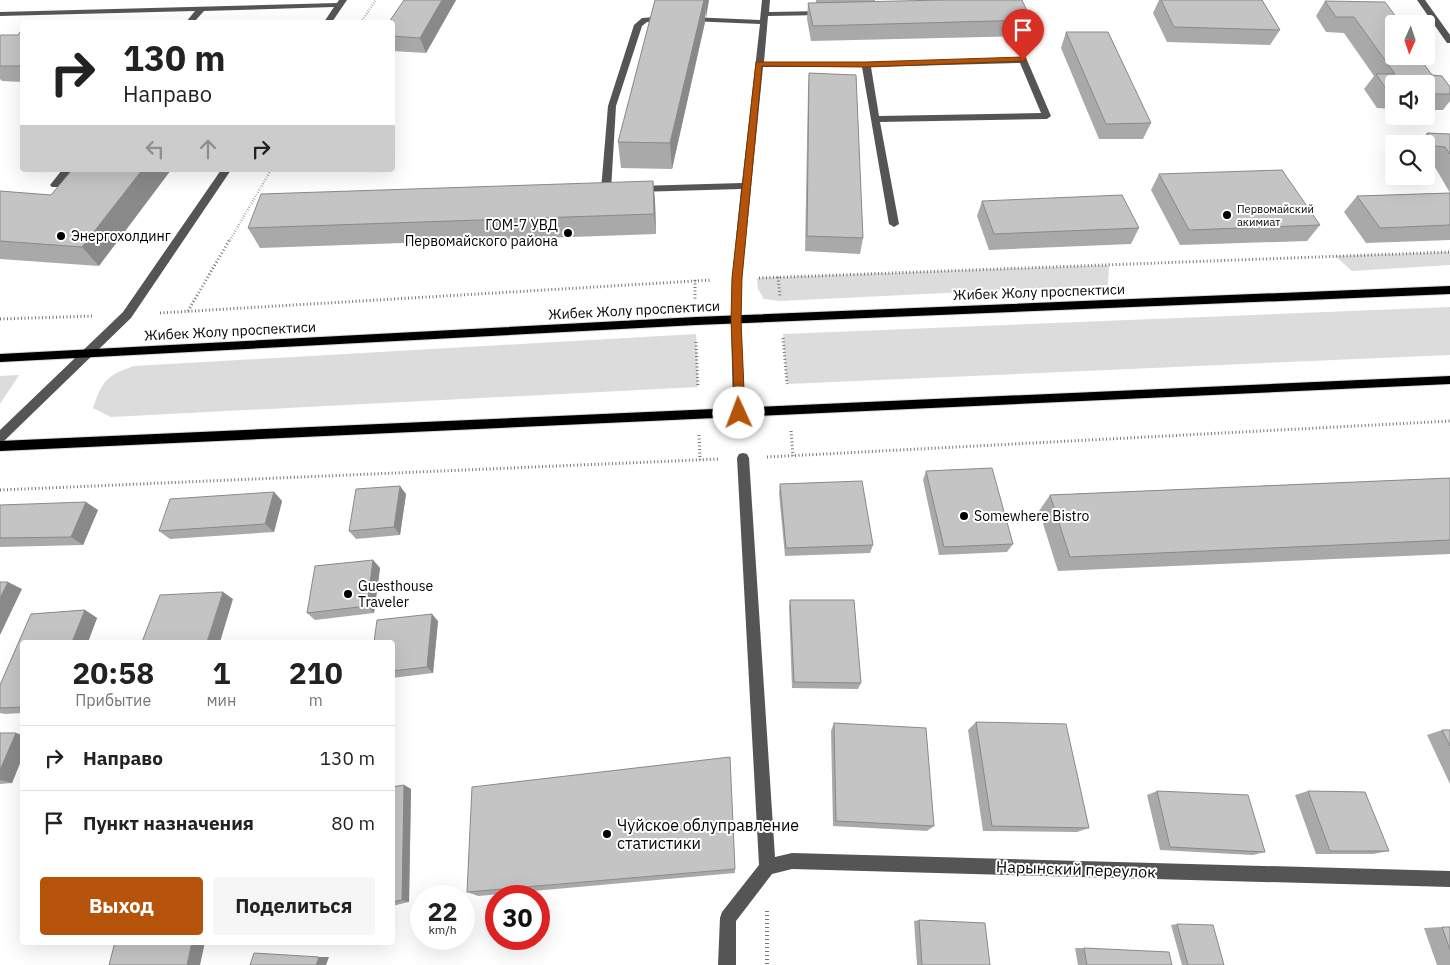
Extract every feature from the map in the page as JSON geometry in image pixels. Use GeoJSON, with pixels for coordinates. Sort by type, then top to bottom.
{"type":"FeatureCollection","features":[{"type":"Feature","properties":{"kind":"main road","name":"Жибек Жолу проспектиси"},"geometry":{"type":"LineString","coordinates":[[0,358],[736,320],[1450,290]]}},
{"type":"Feature","properties":{"kind":"main road"},"geometry":{"type":"LineString","coordinates":[[0,446],[1450,380]]}},
{"type":"Feature","properties":{"kind":"street"},"geometry":{"type":"LineString","coordinates":[[739,413],[736,320],[737,278],[766,0]]}},
{"type":"Feature","properties":{"kind":"street"},"geometry":{"type":"LineString","coordinates":[[1421,0],[1450,41]]}},
{"type":"Feature","properties":{"kind":"street"},"geometry":{"type":"LineString","coordinates":[[0,14],[201,9],[342,2]]}},
{"type":"Feature","properties":{"kind":"street"},"geometry":{"type":"LineString","coordinates":[[329,20],[342,2]]}},
{"type":"Feature","properties":{"kind":"street"},"geometry":{"type":"LineString","coordinates":[[192,20],[201,9]]}},
{"type":"Feature","properties":{"kind":"street"},"geometry":{"type":"LineString","coordinates":[[746,186],[611,190],[612,106],[638,25],[645,20],[660,18],[764,18],[833,13]]}},
{"type":"Feature","properties":{"kind":"street"},"geometry":{"type":"LineString","coordinates":[[759,64],[866,65],[1023,60],[1047,116],[875,119]]}},
{"type":"Feature","properties":{"kind":"street"},"geometry":{"type":"LineString","coordinates":[[866,65],[894,224]]}},
{"type":"Feature","properties":{"kind":"street"},"geometry":{"type":"LineString","coordinates":[[55,185],[65,172]]}},
{"type":"Feature","properties":{"kind":"street"},"geometry":{"type":"LineString","coordinates":[[0,438],[126,315],[225,172]]}},
{"type":"Feature","properties":{"kind":"street"},"geometry":{"type":"LineString","coordinates":[[727,965],[728,918],[768,867],[743,458]]}},
{"type":"Feature","properties":{"kind":"street","name":"Нарынский переулок"},"geometry":{"type":"LineString","coordinates":[[768,867],[792,861],[1450,879]]}},
{"type":"Feature","properties":{"kind":"path"},"geometry":{"type":"LineString","coordinates":[[362,20],[376,0]]}},
{"type":"Feature","properties":{"kind":"path"},"geometry":{"type":"LineString","coordinates":[[188,311],[270,172]]}},
{"type":"Feature","properties":{"kind":"path"},"geometry":{"type":"LineString","coordinates":[[757,278],[1450,252]]}},
{"type":"Feature","properties":{"kind":"path"},"geometry":{"type":"LineString","coordinates":[[778,277],[780,301]]}},
{"type":"Feature","properties":{"kind":"path"},"geometry":{"type":"LineString","coordinates":[[695,280],[695,300]]}},
{"type":"Feature","properties":{"kind":"path"},"geometry":{"type":"LineString","coordinates":[[160,313],[712,280]]}},
{"type":"Feature","properties":{"kind":"path"},"geometry":{"type":"LineString","coordinates":[[0,319],[96,316]]}},
{"type":"Feature","properties":{"kind":"path"},"geometry":{"type":"LineString","coordinates":[[696,334],[698,387]]}},
{"type":"Feature","properties":{"kind":"path"},"geometry":{"type":"LineString","coordinates":[[783,334],[787,384]]}},
{"type":"Feature","properties":{"kind":"path"},"geometry":{"type":"LineString","coordinates":[[0,490],[793,456],[1450,421]]}},
{"type":"Feature","properties":{"kind":"path"},"geometry":{"type":"LineString","coordinates":[[791,426],[793,456]]}},
{"type":"Feature","properties":{"kind":"path"},"geometry":{"type":"LineString","coordinates":[[699,433],[700,460]]}},
{"type":"Feature","properties":{"kind":"path"},"geometry":{"type":"LineString","coordinates":[[767,965],[768,867]]}},
{"type":"Feature","properties":{"kind":"shaded area"},"geometry":{"type":"Polygon","coordinates":[[[1450,252],[1450,265],[1352,271],[1335,256],[1450,252]]]}},
{"type":"Feature","properties":{"kind":"shaded area"},"geometry":{"type":"Polygon","coordinates":[[[1109,265],[1108,285],[780,301],[764,299],[758,289],[757,278],[1109,265]]]}},
{"type":"Feature","properties":{"kind":"shaded area"},"geometry":{"type":"Polygon","coordinates":[[[1450,307],[1450,355],[787,384],[783,334],[1450,307]]]}},
{"type":"Feature","properties":{"kind":"shaded area"},"geometry":{"type":"Polygon","coordinates":[[[696,334],[698,387],[111,417],[93,408],[99,391],[107,380],[117,373],[134,366],[696,334]]]}},
{"type":"Feature","properties":{"kind":"shaded area"},"geometry":{"type":"Polygon","coordinates":[[[19,375],[0,404],[0,376],[19,375]]]}},
{"type":"Feature","properties":{"kind":"building"},"geometry":{"type":"Polygon","coordinates":[[[404,0],[442,0],[420,38],[395,36],[395,20],[390,20],[404,0]]]}},
{"type":"Feature","properties":{"kind":"building"},"geometry":{"type":"Polygon","coordinates":[[[655,0],[704,0],[670,143],[618,142],[655,0]]]}},
{"type":"Feature","properties":{"kind":"building"},"geometry":{"type":"Polygon","coordinates":[[[1022,0],[1031,20],[813,26],[808,3],[1022,0]]]}},
{"type":"Feature","properties":{"kind":"building"},"geometry":{"type":"Polygon","coordinates":[[[1161,0],[1262,0],[1280,30],[1174,27],[1161,0]]]}},
{"type":"Feature","properties":{"kind":"building"},"geometry":{"type":"Polygon","coordinates":[[[1325,1],[1385,2],[1395,15],[1385,15],[1385,60],[1354,17],[1336,17],[1325,1]]]}},
{"type":"Feature","properties":{"kind":"building"},"geometry":{"type":"Polygon","coordinates":[[[20,32],[20,66],[0,66],[0,36],[18,35],[20,32]]]}},
{"type":"Feature","properties":{"kind":"building"},"geometry":{"type":"Polygon","coordinates":[[[1066,32],[1108,32],[1151,123],[1106,124],[1066,32]]]}},
{"type":"Feature","properties":{"kind":"building"},"geometry":{"type":"Polygon","coordinates":[[[1389,65],[1425,65],[1432,75],[1385,75],[1385,87],[1376,74],[1395,74],[1389,65]]]}},
{"type":"Feature","properties":{"kind":"building"},"geometry":{"type":"Polygon","coordinates":[[[809,73],[856,75],[863,238],[807,236],[809,73]]]}},
{"type":"Feature","properties":{"kind":"building"},"geometry":{"type":"Polygon","coordinates":[[[1435,75],[1442,76],[1450,87],[1450,94],[1435,94],[1435,75]]]}},
{"type":"Feature","properties":{"kind":"building"},"geometry":{"type":"Polygon","coordinates":[[[1427,133],[1450,134],[1450,154],[1445,147],[1435,146],[1435,135],[1428,135],[1427,133]]]}},
{"type":"Feature","properties":{"kind":"building","name":"Первомайский акимиат"},"geometry":{"type":"Polygon","coordinates":[[[1282,170],[1320,225],[1189,230],[1159,174],[1282,170]]]}},
{"type":"Feature","properties":{"kind":"building"},"geometry":{"type":"Polygon","coordinates":[[[70,172],[140,172],[82,247],[0,241],[0,191],[51,195],[70,172]]]}},
{"type":"Feature","properties":{"kind":"building"},"geometry":{"type":"Polygon","coordinates":[[[653,181],[654,214],[248,228],[261,194],[653,181]]]}},
{"type":"Feature","properties":{"kind":"building"},"geometry":{"type":"Polygon","coordinates":[[[1450,193],[1450,225],[1380,228],[1357,196],[1450,193]]]}},
{"type":"Feature","properties":{"kind":"building"},"geometry":{"type":"Polygon","coordinates":[[[1122,195],[1139,228],[994,234],[982,201],[1122,195]]]}},
{"type":"Feature","properties":{"kind":"building","name":"Somewhere Bistro"},"geometry":{"type":"Polygon","coordinates":[[[992,468],[1013,544],[944,547],[926,471],[992,468]]]}},
{"type":"Feature","properties":{"kind":"building"},"geometry":{"type":"Polygon","coordinates":[[[1450,478],[1450,540],[1070,557],[1050,495],[1450,478]]]}},
{"type":"Feature","properties":{"kind":"building"},"geometry":{"type":"Polygon","coordinates":[[[862,481],[873,545],[786,548],[780,484],[862,481]]]}},
{"type":"Feature","properties":{"kind":"building"},"geometry":{"type":"Polygon","coordinates":[[[400,486],[394,527],[349,531],[356,489],[400,486]]]}},
{"type":"Feature","properties":{"kind":"building"},"geometry":{"type":"Polygon","coordinates":[[[274,492],[265,524],[159,531],[170,499],[274,492]]]}},
{"type":"Feature","properties":{"kind":"building"},"geometry":{"type":"Polygon","coordinates":[[[86,502],[71,537],[0,538],[0,505],[86,502]]]}},
{"type":"Feature","properties":{"kind":"building","name":"Guesthouse Traveler"},"geometry":{"type":"Polygon","coordinates":[[[373,560],[367,606],[307,613],[315,566],[373,560]]]}},
{"type":"Feature","properties":{"kind":"building"},"geometry":{"type":"Polygon","coordinates":[[[0,582],[8,582],[0,598],[0,582]]]}},
{"type":"Feature","properties":{"kind":"building"},"geometry":{"type":"Polygon","coordinates":[[[223,592],[208,640],[143,640],[160,595],[223,592]]]}},
{"type":"Feature","properties":{"kind":"building"},"geometry":{"type":"Polygon","coordinates":[[[790,600],[854,600],[861,683],[794,682],[790,600]]]}},
{"type":"Feature","properties":{"kind":"building"},"geometry":{"type":"Polygon","coordinates":[[[85,610],[73,640],[20,640],[20,707],[0,708],[0,685],[31,614],[85,610]]]}},
{"type":"Feature","properties":{"kind":"building"},"geometry":{"type":"Polygon","coordinates":[[[432,614],[427,667],[395,671],[395,640],[374,640],[377,620],[432,614]]]}},
{"type":"Feature","properties":{"kind":"building"},"geometry":{"type":"Polygon","coordinates":[[[976,722],[1066,724],[1089,828],[992,826],[976,722]]]}},
{"type":"Feature","properties":{"kind":"building"},"geometry":{"type":"Polygon","coordinates":[[[834,723],[926,728],[934,826],[836,821],[834,723]]]}},
{"type":"Feature","properties":{"kind":"building"},"geometry":{"type":"Polygon","coordinates":[[[1442,730],[1450,730],[1450,746],[1442,730]]]}},
{"type":"Feature","properties":{"kind":"building"},"geometry":{"type":"Polygon","coordinates":[[[0,733],[16,733],[0,770],[0,733]]]}},
{"type":"Feature","properties":{"kind":"building","name":"Чуйское облуправление статистики"},"geometry":{"type":"Polygon","coordinates":[[[730,757],[735,869],[549,885],[485,885],[485,890],[475,891],[475,885],[467,885],[472,787],[730,757]]]}},
{"type":"Feature","properties":{"kind":"building"},"geometry":{"type":"Polygon","coordinates":[[[404,785],[402,900],[395,901],[395,786],[404,785]]]}},
{"type":"Feature","properties":{"kind":"building"},"geometry":{"type":"Polygon","coordinates":[[[1157,791],[1248,795],[1265,852],[1170,847],[1157,791]]]}},
{"type":"Feature","properties":{"kind":"building"},"geometry":{"type":"Polygon","coordinates":[[[1308,791],[1365,792],[1389,851],[1330,851],[1308,791]]]}},
{"type":"Feature","properties":{"kind":"building"},"geometry":{"type":"Polygon","coordinates":[[[919,920],[985,923],[990,965],[922,965],[919,920]]]}},
{"type":"Feature","properties":{"kind":"building"},"geometry":{"type":"Polygon","coordinates":[[[1177,924],[1213,925],[1224,965],[1188,965],[1177,924]]]}},
{"type":"Feature","properties":{"kind":"building"},"geometry":{"type":"Polygon","coordinates":[[[1442,927],[1450,927],[1450,950],[1442,927]]]}},
{"type":"Feature","properties":{"kind":"building"},"geometry":{"type":"Polygon","coordinates":[[[114,945],[191,945],[187,965],[109,965],[114,945]]]}},
{"type":"Feature","properties":{"kind":"building"},"geometry":{"type":"Polygon","coordinates":[[[1084,948],[1169,952],[1172,965],[1087,965],[1084,948]]]}},
{"type":"Feature","properties":{"kind":"building"},"geometry":{"type":"Polygon","coordinates":[[[254,953],[319,957],[316,965],[250,965],[254,953]]]}},
{"type":"Feature","properties":{"kind":"place","name":"Первомайский акимиат"},"geometry":{"type":"Point","coordinates":[1227,215]}},
{"type":"Feature","properties":{"kind":"place","name":"ГОМ-7 УВД Первомайского района"},"geometry":{"type":"Point","coordinates":[568,233]}},
{"type":"Feature","properties":{"kind":"place","name":"Энергохолдинг"},"geometry":{"type":"Point","coordinates":[61,236]}},
{"type":"Feature","properties":{"kind":"place","name":"Somewhere Bistro"},"geometry":{"type":"Point","coordinates":[964,516]}},
{"type":"Feature","properties":{"kind":"place","name":"Guesthouse Traveler"},"geometry":{"type":"Point","coordinates":[348,594]}},
{"type":"Feature","properties":{"kind":"place","name":"Чуйское облуправление статистики"},"geometry":{"type":"Point","coordinates":[607,834]}},
{"type":"Feature","properties":{"kind":"route"},"geometry":{"type":"LineString","coordinates":[[739,413],[736,320],[737,278],[759,64],[866,65],[1023,60]]}}]}
